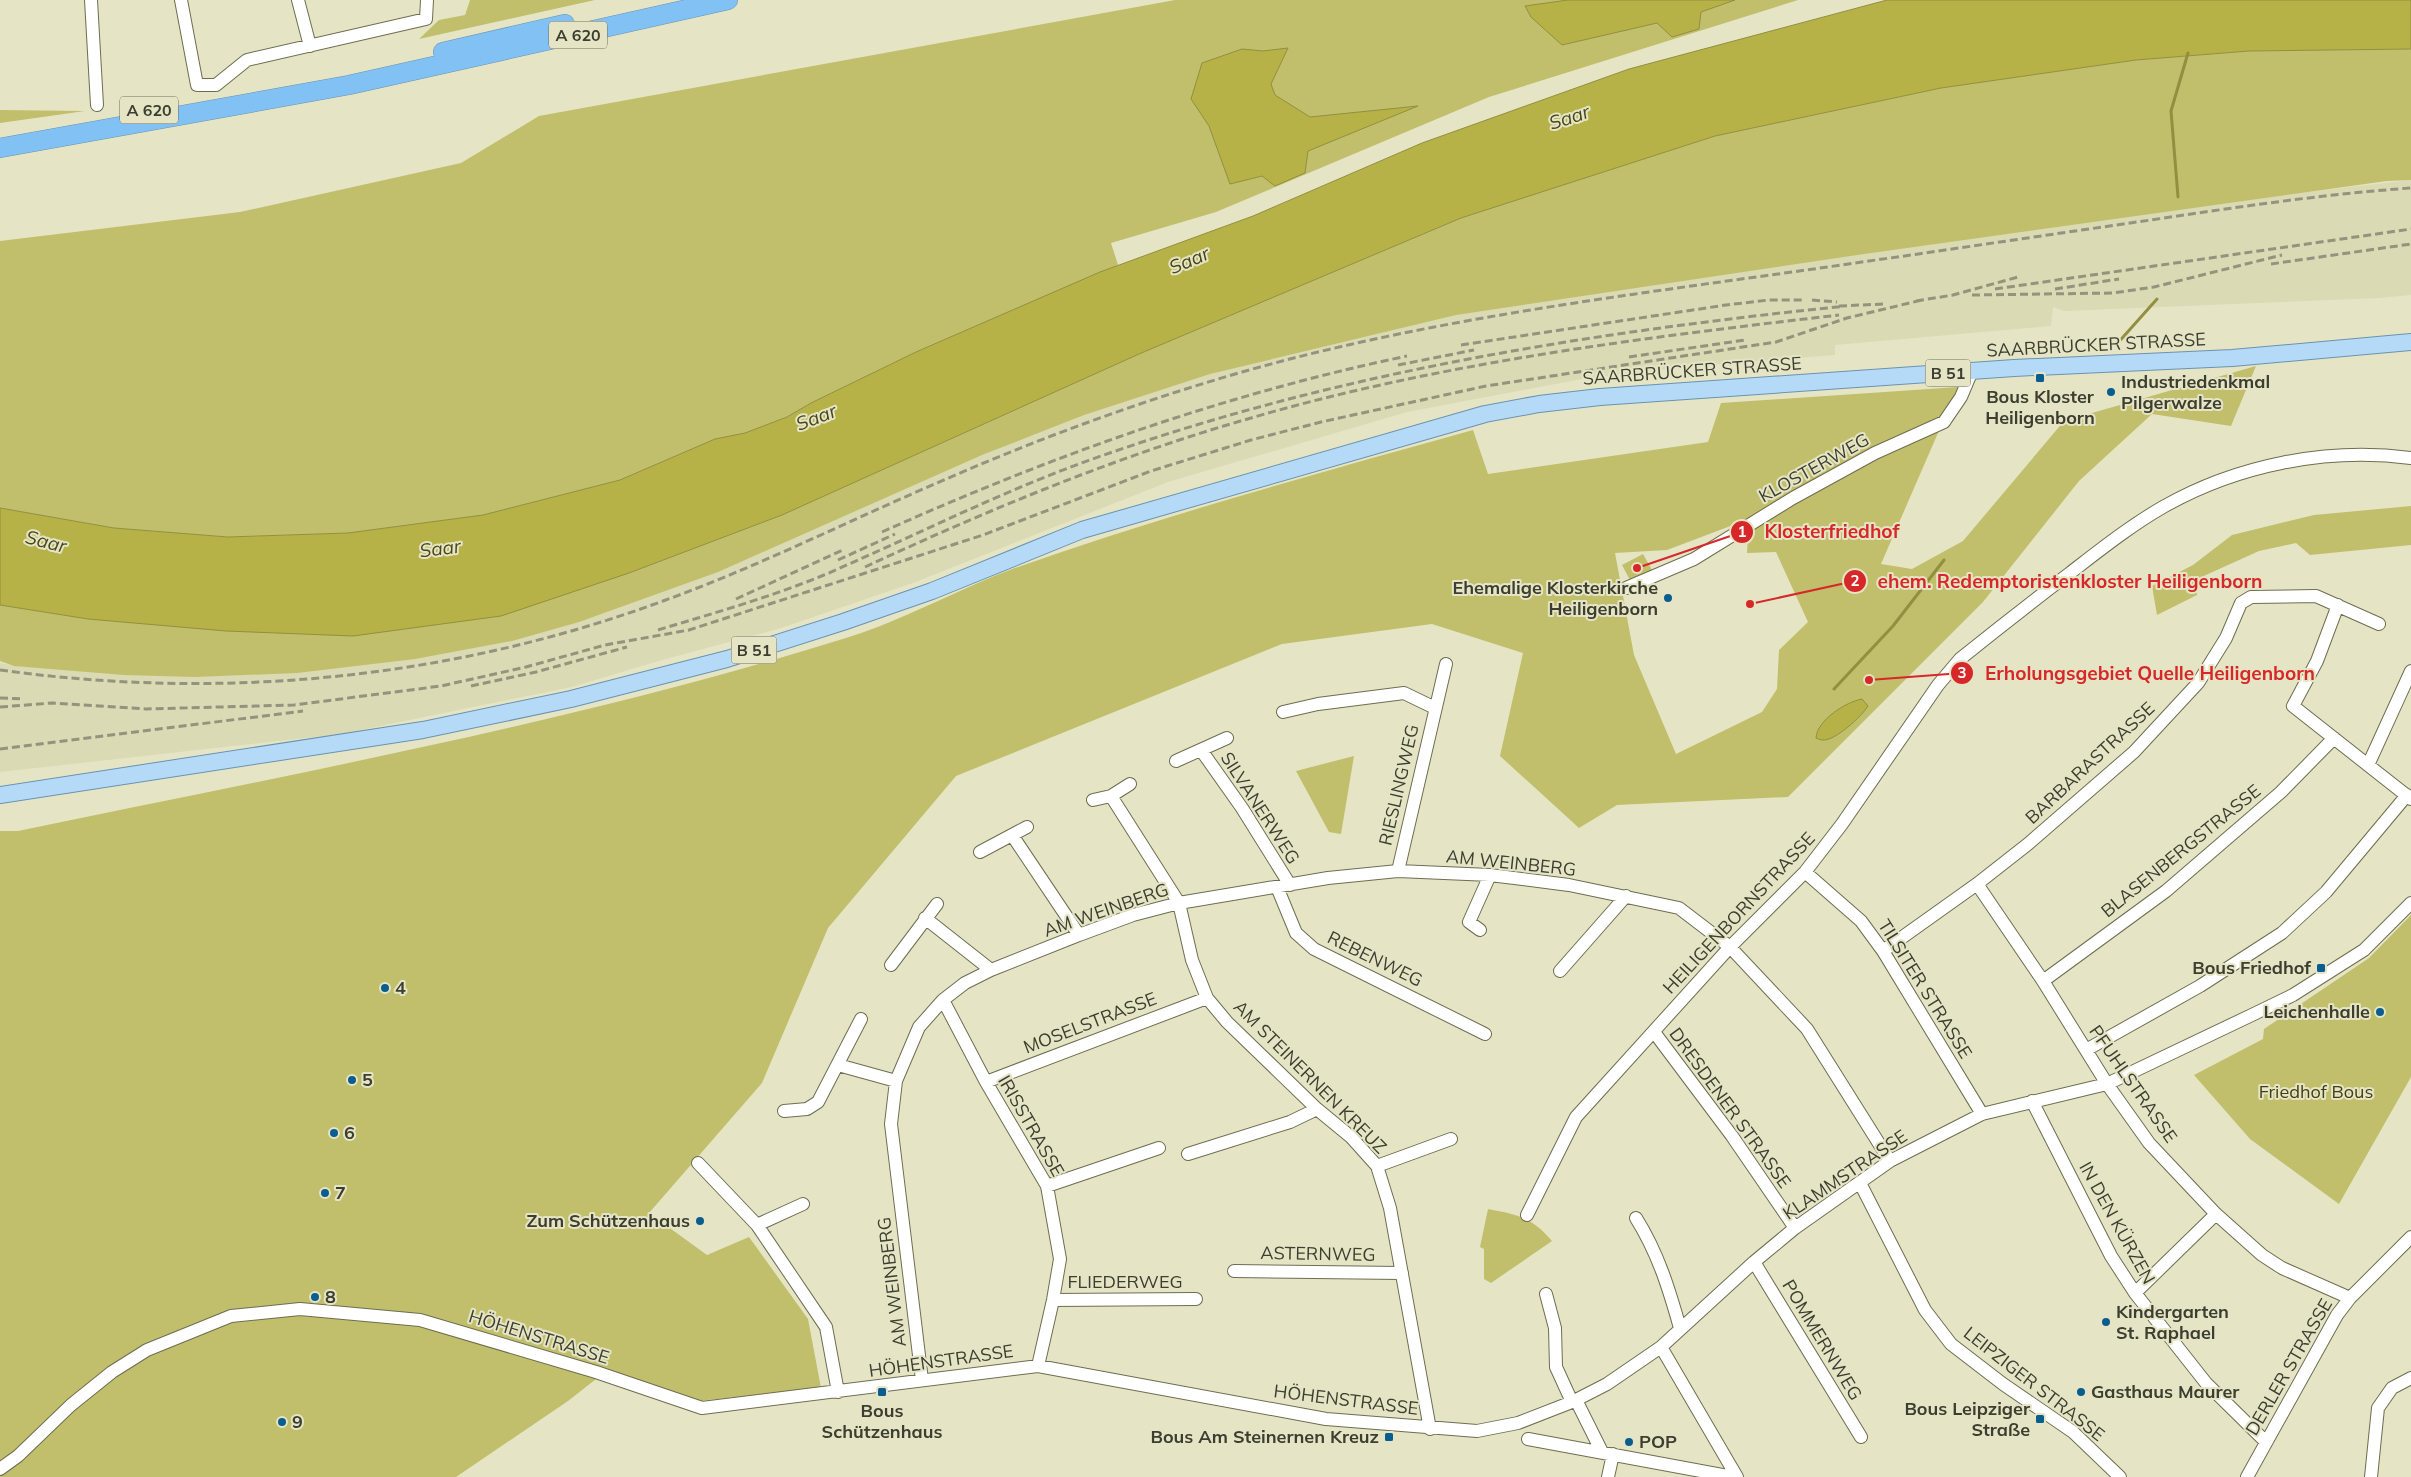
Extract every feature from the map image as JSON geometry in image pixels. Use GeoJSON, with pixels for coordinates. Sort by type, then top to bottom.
{"type":"FeatureCollection","features":[{"type":"Feature","properties":{"kind":"highway","name":"A 620"},"geometry":{"type":"LineString","coordinates":[[0,148],[83,128],[217,103],[671,0]]}},
{"type":"Feature","properties":{"kind":"highway","name":"A 620"},"geometry":{"type":"LineString","coordinates":[[217,103],[350,85],[728,0]]}},
{"type":"Feature","properties":{"kind":"highway","name":"A 620"},"geometry":{"type":"LineString","coordinates":[[0,135],[83,128]]}},
{"type":"Feature","properties":{"kind":"main road","name":"SAARBRÜCKER STRASSE"},"geometry":{"type":"LineString","coordinates":[[0,795],[414,732],[571,699],[727,659],[932,591],[1082,530],[1485,414],[1539,404],[1600,397],[1972,372],[2232,358],[2411,342]]}},
{"type":"Feature","properties":{"kind":"street"},"geometry":{"type":"LineString","coordinates":[[91,0],[97,105]]}},
{"type":"Feature","properties":{"kind":"street"},"geometry":{"type":"LineString","coordinates":[[180,0],[197,85],[216,85],[247,60],[426,19],[427,0]]}},
{"type":"Feature","properties":{"kind":"street"},"geometry":{"type":"LineString","coordinates":[[298,0],[310,46]]}},
{"type":"Feature","properties":{"kind":"street","name":"KLOSTERWEG"},"geometry":{"type":"LineString","coordinates":[[1626,588],[1694,559],[1793,498],[1874,452],[1944,422],[1961,397],[1972,372]]}},
{"type":"Feature","properties":{"kind":"street","name":"HEILIGENBORNSTRASSE"},"geometry":{"type":"LineString","coordinates":[[1527,1215],[1576,1116],[1730,948],[1805,872],[1842,824],[1938,685],[1960,659],[2140,521],[2184,496],[2231,476],[2316,457],[2347,455],[2411,458]]}},
{"type":"Feature","properties":{"kind":"street","name":"BARBARASTRASSE"},"geometry":{"type":"LineString","coordinates":[[1883,951],[1977,884],[2028,844],[2134,752],[2181,703],[2212,663],[2226,638],[2241,603],[2251,597],[2316,596],[2379,624]]}},
{"type":"Feature","properties":{"kind":"street"},"geometry":{"type":"LineString","coordinates":[[2086,1050],[2200,986],[2282,933],[2326,892],[2409,797],[2369,763],[2293,706],[2317,661],[2338,605]]}},
{"type":"Feature","properties":{"kind":"street","name":"RIESLINGWEG"},"geometry":{"type":"LineString","coordinates":[[1398,871],[1446,664]]}},
{"type":"Feature","properties":{"kind":"street"},"geometry":{"type":"LineString","coordinates":[[2369,763],[2411,671]]}},
{"type":"Feature","properties":{"kind":"street","name":"RIESLINGWEG"},"geometry":{"type":"LineString","coordinates":[[1284,712],[1318,704],[1404,693],[1435,708]]}},
{"type":"Feature","properties":{"kind":"street","name":"SILVANERWEG"},"geometry":{"type":"LineString","coordinates":[[1176,761],[1226,738]]}},
{"type":"Feature","properties":{"kind":"street","name":"BLASENBERGSTRASSE"},"geometry":{"type":"LineString","coordinates":[[2043,981],[2180,879],[2281,792],[2334,738]]}},
{"type":"Feature","properties":{"kind":"street","name":"SILVANERWEG"},"geometry":{"type":"LineString","coordinates":[[1201,750],[1242,808],[1284,886]]}},
{"type":"Feature","properties":{"kind":"street"},"geometry":{"type":"LineString","coordinates":[[1093,800],[1111,796],[1130,784]]}},
{"type":"Feature","properties":{"kind":"street","name":"AM STEINERNEN KREUZ"},"geometry":{"type":"LineString","coordinates":[[1111,796],[1179,903],[1192,960],[1207,998],[1227,1022],[1317,1109],[1351,1137],[1377,1166],[1390,1208],[1430,1429]]}},
{"type":"Feature","properties":{"kind":"street"},"geometry":{"type":"LineString","coordinates":[[980,852],[1027,826]]}},
{"type":"Feature","properties":{"kind":"street"},"geometry":{"type":"LineString","coordinates":[[1012,835],[1079,935]]}},
{"type":"Feature","properties":{"kind":"street","name":"AM WEINBERG"},"geometry":{"type":"LineString","coordinates":[[922,1380],[891,1124],[896,1081],[919,1028],[943,1000],[965,983],[991,970],[1133,915],[1179,903],[1284,886],[1398,871],[1490,875],[1569,885],[1679,908],[1730,948],[1807,1029],[1890,1161]]}},
{"type":"Feature","properties":{"kind":"street","name":"TILSITER STRASSE"},"geometry":{"type":"LineString","coordinates":[[1805,872],[1862,921],[1883,951],[1982,1114]]}},
{"type":"Feature","properties":{"kind":"street"},"geometry":{"type":"LineString","coordinates":[[1480,930],[1469,922],[1490,875]]}},
{"type":"Feature","properties":{"kind":"street","name":"PFUHLSTRASSE"},"geometry":{"type":"LineString","coordinates":[[1977,884],[2043,981],[2107,1084],[2149,1143],[2216,1214],[2272,1262],[2350,1298]]}},
{"type":"Feature","properties":{"kind":"street","name":"REBENWEG"},"geometry":{"type":"LineString","coordinates":[[1284,886],[1296,933],[1314,948],[1485,1034]]}},
{"type":"Feature","properties":{"kind":"street"},"geometry":{"type":"LineString","coordinates":[[1560,971],[1626,896]]}},
{"type":"Feature","properties":{"kind":"street","name":"KLAMMSTRASSE"},"geometry":{"type":"LineString","coordinates":[[1477,1431],[1518,1423],[1574,1401],[1607,1384],[1661,1348],[1680,1328],[1795,1228],[1890,1161],[1982,1114],[2107,1084],[2256,1013],[2316,981],[2364,950],[2411,903]]}},
{"type":"Feature","properties":{"kind":"street"},"geometry":{"type":"LineString","coordinates":[[891,965],[937,904]]}},
{"type":"Feature","properties":{"kind":"street"},"geometry":{"type":"LineString","coordinates":[[925,918],[991,970]]}},
{"type":"Feature","properties":{"kind":"street","name":"MOSELSTRASSE"},"geometry":{"type":"LineString","coordinates":[[986,1082],[1207,998]]}},
{"type":"Feature","properties":{"kind":"street","name":"IRISSTRASSE"},"geometry":{"type":"LineString","coordinates":[[943,1000],[986,1082],[1047,1186],[1060,1259],[1038,1366]]}},
{"type":"Feature","properties":{"kind":"street"},"geometry":{"type":"LineString","coordinates":[[784,1111],[807,1109],[818,1102],[860,1019]]}},
{"type":"Feature","properties":{"kind":"street","name":"DRESDENER STRASSE"},"geometry":{"type":"LineString","coordinates":[[1654,1032],[1732,1136],[1795,1228]]}},
{"type":"Feature","properties":{"kind":"street"},"geometry":{"type":"LineString","coordinates":[[838,1065],[896,1081]]}},
{"type":"Feature","properties":{"kind":"street","name":"IN DEN KÜRZEN"},"geometry":{"type":"LineString","coordinates":[[2032,1101],[2111,1256],[2135,1293],[2206,1383],[2266,1442]]}},
{"type":"Feature","properties":{"kind":"street"},"geometry":{"type":"LineString","coordinates":[[1188,1154],[1290,1122],[1317,1109]]}},
{"type":"Feature","properties":{"kind":"street"},"geometry":{"type":"LineString","coordinates":[[1377,1166],[1451,1139]]}},
{"type":"Feature","properties":{"kind":"street"},"geometry":{"type":"LineString","coordinates":[[1047,1186],[1159,1148]]}},
{"type":"Feature","properties":{"kind":"street"},"geometry":{"type":"LineString","coordinates":[[698,1163],[757,1225],[826,1327],[838,1392]]}},
{"type":"Feature","properties":{"kind":"street","name":"LEIPZIGER STRASSE"},"geometry":{"type":"LineString","coordinates":[[1860,1183],[1925,1310],[1952,1344],[2003,1384],[2073,1432],[2120,1477]]}},
{"type":"Feature","properties":{"kind":"street"},"geometry":{"type":"LineString","coordinates":[[757,1225],[803,1204]]}},
{"type":"Feature","properties":{"kind":"street"},"geometry":{"type":"LineString","coordinates":[[2135,1293],[2216,1214]]}},
{"type":"Feature","properties":{"kind":"street"},"geometry":{"type":"LineString","coordinates":[[1636,1218],[1651,1241],[1664,1272],[1680,1328]]}},
{"type":"Feature","properties":{"kind":"street","name":"DERLER STRASSE"},"geometry":{"type":"LineString","coordinates":[[2247,1477],[2337,1315],[2350,1298],[2411,1237]]}},
{"type":"Feature","properties":{"kind":"street","name":"POMMERNWEG"},"geometry":{"type":"LineString","coordinates":[[1754,1262],[1861,1437]]}},
{"type":"Feature","properties":{"kind":"street","name":"ASTERNWEG"},"geometry":{"type":"LineString","coordinates":[[1234,1271],[1402,1273]]}},
{"type":"Feature","properties":{"kind":"street"},"geometry":{"type":"LineString","coordinates":[[1546,1294],[1555,1328],[1556,1367],[1574,1401],[1608,1453],[1608,1477]]}},
{"type":"Feature","properties":{"kind":"street","name":"FLIEDERWEG"},"geometry":{"type":"LineString","coordinates":[[1053,1300],[1196,1299]]}},
{"type":"Feature","properties":{"kind":"street","name":"HÖHENSTRASSE"},"geometry":{"type":"LineString","coordinates":[[0,1469],[18,1456],[71,1405],[112,1372],[146,1350],[231,1316],[300,1309],[420,1320],[596,1372],[702,1408],[1038,1366],[1326,1418],[1430,1429],[1477,1431]]}},
{"type":"Feature","properties":{"kind":"street"},"geometry":{"type":"LineString","coordinates":[[1661,1348],[1737,1477]]}},
{"type":"Feature","properties":{"kind":"street"},"geometry":{"type":"LineString","coordinates":[[2371,1477],[2378,1408],[2392,1388],[2411,1378]]}},
{"type":"Feature","properties":{"kind":"street"},"geometry":{"type":"LineString","coordinates":[[1528,1439],[1733,1477]]}},
{"type":"Feature","properties":{"kind":"shaded area"},"geometry":{"type":"Polygon","coordinates":[[[2411,180],[2411,295],[2379,298],[2064,311],[2053,307],[2051,326],[1835,345],[1835,355],[1695,366],[1582,379],[1407,412],[1168,482],[913,583],[778,629],[662,660],[572,687],[341,734],[0,772],[0,663],[23,667],[463,650],[1158,353],[1278,310],[2411,180]]]}},
{"type":"Feature","properties":{"kind":"green space"},"geometry":{"type":"Polygon","coordinates":[[[470,0],[595,0],[419,39],[439,20],[465,15],[470,0]]]}},
{"type":"Feature","properties":{"kind":"green space"},"geometry":{"type":"Polygon","coordinates":[[[1175,0],[1798,0],[1489,97],[1216,212],[1111,243],[1118,265],[916,352],[811,403],[787,417],[745,433],[715,439],[620,480],[483,515],[348,533],[229,537],[114,528],[0,508],[0,241],[240,212],[461,163],[539,116],[1175,0]]]}},
{"type":"Feature","properties":{"kind":"green space"},"geometry":{"type":"Polygon","coordinates":[[[2411,49],[2411,180],[2387,181],[1864,254],[1456,315],[1210,374],[1084,415],[982,455],[718,572],[579,622],[512,641],[415,659],[297,673],[195,677],[124,675],[14,666],[0,661],[0,605],[88,619],[629,573],[782,515],[1139,354],[1461,218],[1715,136],[1941,88],[2136,60],[2249,51],[2411,49]]]}},
{"type":"Feature","properties":{"kind":"green space"},"geometry":{"type":"Polygon","coordinates":[[[0,110],[85,111],[0,123],[0,110]]]}},
{"type":"Feature","properties":{"kind":"green space"},"geometry":{"type":"Polygon","coordinates":[[[2256,366],[2231,426],[2152,414],[2079,481],[1983,602],[1788,797],[1617,805],[1579,828],[1500,756],[1523,653],[1432,624],[1282,644],[956,776],[828,928],[762,1083],[649,1213],[707,1255],[749,1237],[808,1319],[821,1388],[698,1401],[605,1372],[568,1401],[456,1477],[0,1477],[0,831],[18,831],[434,745],[641,696],[744,668],[868,631],[994,576],[1128,530],[1242,495],[1473,430],[1488,474],[1708,442],[1721,403],[1958,387],[1881,564],[1912,569],[1963,541],[2064,421],[2256,366]],[[1749,519],[1667,550],[1615,553],[1634,655],[1676,754],[1762,712],[1777,689],[1779,650],[1808,622],[1776,552],[1747,553],[1749,519]]]}},
{"type":"Feature","properties":{"kind":"green space"},"geometry":{"type":"Polygon","coordinates":[[[2411,506],[2411,545],[2310,555],[2296,543],[2259,551],[2197,579],[2197,595],[2157,615],[2152,586],[2193,565],[2232,535],[2314,515],[2411,506]]]}},
{"type":"Feature","properties":{"kind":"green space"},"geometry":{"type":"Polygon","coordinates":[[[1643,554],[1652,570],[1631,582],[1622,565],[1643,554]]]}},
{"type":"Feature","properties":{"kind":"green space"},"geometry":{"type":"Polygon","coordinates":[[[1354,756],[1341,834],[1329,832],[1296,771],[1354,756]]]}},
{"type":"Feature","properties":{"kind":"green space","name":"Friedhof Bous"},"geometry":{"type":"Polygon","coordinates":[[[2411,915],[2411,1077],[2339,1204],[2250,1139],[2194,1075],[2263,1039],[2264,1029],[2369,958],[2411,915]]]}},
{"type":"Feature","properties":{"kind":"green space"},"geometry":{"type":"Polygon","coordinates":[[[1488,1209],[1524,1218],[1538,1227],[1552,1241],[1491,1283],[1484,1279],[1484,1249],[1480,1247],[1488,1209]]]}},
{"type":"Feature","properties":{"kind":"water"},"geometry":{"type":"Polygon","coordinates":[[[1568,0],[1735,0],[1701,12],[1699,29],[1672,37],[1657,23],[1562,45],[1531,17],[1525,6],[1568,0]]]}},
{"type":"Feature","properties":{"kind":"water","name":"Saar"},"geometry":{"type":"Polygon","coordinates":[[[1887,0],[2411,0],[2411,49],[2249,51],[2136,60],[1941,88],[1715,136],[1461,218],[1139,354],[782,515],[629,573],[501,616],[353,636],[226,631],[88,619],[0,605],[0,508],[114,528],[228,537],[348,533],[483,515],[620,480],[715,439],[745,433],[787,417],[811,403],[916,352],[1100,272],[1253,216],[1422,143],[1629,69],[1887,0]]]}},
{"type":"Feature","properties":{"kind":"water"},"geometry":{"type":"Polygon","coordinates":[[[1288,48],[1271,84],[1275,95],[1310,117],[1418,106],[1308,151],[1305,173],[1275,186],[1262,176],[1230,184],[1209,126],[1191,99],[1202,63],[1242,49],[1263,51],[1288,48]]]}},
{"type":"Feature","properties":{"kind":"water"},"geometry":{"type":"Polygon","coordinates":[[[1862,699],[1868,706],[1848,727],[1834,737],[1822,740],[1816,738],[1821,725],[1833,713],[1848,704],[1862,699]]]}},
{"type":"Feature","properties":{"kind":"waterway"},"geometry":{"type":"LineString","coordinates":[[2178,197],[2171,111],[2188,53]]}},
{"type":"Feature","properties":{"kind":"waterway"},"geometry":{"type":"LineString","coordinates":[[2116,345],[2157,299]]}},
{"type":"Feature","properties":{"kind":"waterway"},"geometry":{"type":"LineString","coordinates":[[1834,689],[1893,626],[1944,560]]}},
{"type":"Feature","properties":{"kind":"railway"},"geometry":{"type":"LineString","coordinates":[[0,670],[84,679],[168,683],[252,682],[336,676],[419,665],[501,649],[583,628],[698,588],[975,467],[1088,422],[1242,372],[1317,352],[1393,335],[1547,307],[2313,197],[2411,188]]}},
{"type":"Feature","properties":{"kind":"railway"},"geometry":{"type":"LineString","coordinates":[[1995,289],[2411,229]]}},
{"type":"Feature","properties":{"kind":"railway"},"geometry":{"type":"LineString","coordinates":[[2271,264],[2411,244]]}},
{"type":"Feature","properties":{"kind":"railway"},"geometry":{"type":"LineString","coordinates":[[1972,295],[2113,293],[2154,287],[2282,255]]}},
{"type":"Feature","properties":{"kind":"railway"},"geometry":{"type":"LineString","coordinates":[[1916,301],[1953,295],[2018,277]]}},
{"type":"Feature","properties":{"kind":"railway"},"geometry":{"type":"LineString","coordinates":[[2055,289],[2119,279]]}},
{"type":"Feature","properties":{"kind":"railway"},"geometry":{"type":"LineString","coordinates":[[1461,345],[1726,305],[1769,300],[1802,300]]}},
{"type":"Feature","properties":{"kind":"railway"},"geometry":{"type":"LineString","coordinates":[[1812,300],[1837,302]]}},
{"type":"Feature","properties":{"kind":"railway"},"geometry":{"type":"LineString","coordinates":[[0,707],[52,703],[146,709],[294,705],[441,686],[526,667],[605,645],[689,630],[983,535],[1151,471],[1251,440],[1321,422],[1486,386],[1776,342],[1847,318],[1922,300]]}},
{"type":"Feature","properties":{"kind":"railway"},"geometry":{"type":"LineString","coordinates":[[1839,306],[1884,304]]}},
{"type":"Feature","properties":{"kind":"railway"},"geometry":{"type":"LineString","coordinates":[[658,630],[804,583],[1068,468],[1194,426],[1286,400],[1378,378],[1563,342],[1751,316],[1846,306]]}},
{"type":"Feature","properties":{"kind":"railway"},"geometry":{"type":"LineString","coordinates":[[865,567],[1004,505],[1099,468],[1195,435],[1317,400],[1390,383],[1539,355],[1614,343],[1839,315]]}},
{"type":"Feature","properties":{"kind":"railway"},"geometry":{"type":"LineString","coordinates":[[1629,357],[1745,340]]}},
{"type":"Feature","properties":{"kind":"railway"},"geometry":{"type":"LineString","coordinates":[[1398,365],[1474,350]]}},
{"type":"Feature","properties":{"kind":"railway"},"geometry":{"type":"LineString","coordinates":[[882,532],[1011,478],[1140,430],[1271,389],[1407,356]]}},
{"type":"Feature","properties":{"kind":"railway"},"geometry":{"type":"LineString","coordinates":[[838,560],[895,534]]}},
{"type":"Feature","properties":{"kind":"railway"},"geometry":{"type":"LineString","coordinates":[[736,599],[845,549]]}},
{"type":"Feature","properties":{"kind":"railway"},"geometry":{"type":"LineString","coordinates":[[471,686],[536,672],[627,647]]}},
{"type":"Feature","properties":{"kind":"railway"},"geometry":{"type":"LineString","coordinates":[[0,698],[24,699]]}},
{"type":"Feature","properties":{"kind":"railway"},"geometry":{"type":"LineString","coordinates":[[0,749],[303,711]]}},
{"type":"Feature","properties":{"kind":"place","name":"Bous Kloster Heiligenborn"},"geometry":{"type":"Point","coordinates":[2040,378]}},
{"type":"Feature","properties":{"kind":"place","name":"Industriedenkmal Pilgerwalze"},"geometry":{"type":"Point","coordinates":[2111,392]}},
{"type":"Feature","properties":{"kind":"place","name":"Klosterfriedhof"},"geometry":{"type":"Point","coordinates":[1637,568]}},
{"type":"Feature","properties":{"kind":"place","name":"Ehemalige Klosterkirche Heiligenborn"},"geometry":{"type":"Point","coordinates":[1668,598]}},
{"type":"Feature","properties":{"kind":"place","name":"ehem. Redemptoristenkloster Heiligenborn"},"geometry":{"type":"Point","coordinates":[1750,604]}},
{"type":"Feature","properties":{"kind":"place","name":"Erholungsgebiet Quelle Heiligenborn"},"geometry":{"type":"Point","coordinates":[1869,680]}},
{"type":"Feature","properties":{"kind":"place","name":"Bous Friedhof"},"geometry":{"type":"Point","coordinates":[2321,968]}},
{"type":"Feature","properties":{"kind":"place","name":"4"},"geometry":{"type":"Point","coordinates":[385,988]}},
{"type":"Feature","properties":{"kind":"place","name":"Leichenhalle"},"geometry":{"type":"Point","coordinates":[2380,1012]}},
{"type":"Feature","properties":{"kind":"place","name":"5"},"geometry":{"type":"Point","coordinates":[352,1080]}},
{"type":"Feature","properties":{"kind":"place","name":"6"},"geometry":{"type":"Point","coordinates":[334,1133]}},
{"type":"Feature","properties":{"kind":"place","name":"7"},"geometry":{"type":"Point","coordinates":[325,1193]}},
{"type":"Feature","properties":{"kind":"place","name":"Zum Schützenhaus"},"geometry":{"type":"Point","coordinates":[700,1221]}},
{"type":"Feature","properties":{"kind":"place","name":"8"},"geometry":{"type":"Point","coordinates":[315,1297]}},
{"type":"Feature","properties":{"kind":"place","name":"Kindergarten St. Raphael"},"geometry":{"type":"Point","coordinates":[2106,1322]}},
{"type":"Feature","properties":{"kind":"place","name":"Bous Schützenhaus"},"geometry":{"type":"Point","coordinates":[882,1392]}},
{"type":"Feature","properties":{"kind":"place","name":"Gasthaus Maurer"},"geometry":{"type":"Point","coordinates":[2081,1392]}},
{"type":"Feature","properties":{"kind":"place","name":"Bous Leipziger Straße"},"geometry":{"type":"Point","coordinates":[2040,1419]}},
{"type":"Feature","properties":{"kind":"place","name":"9"},"geometry":{"type":"Point","coordinates":[282,1422]}},
{"type":"Feature","properties":{"kind":"place","name":"Bous Am Steinernen Kreuz"},"geometry":{"type":"Point","coordinates":[1389,1437]}},
{"type":"Feature","properties":{"kind":"place","name":"POP"},"geometry":{"type":"Point","coordinates":[1629,1442]}}]}
